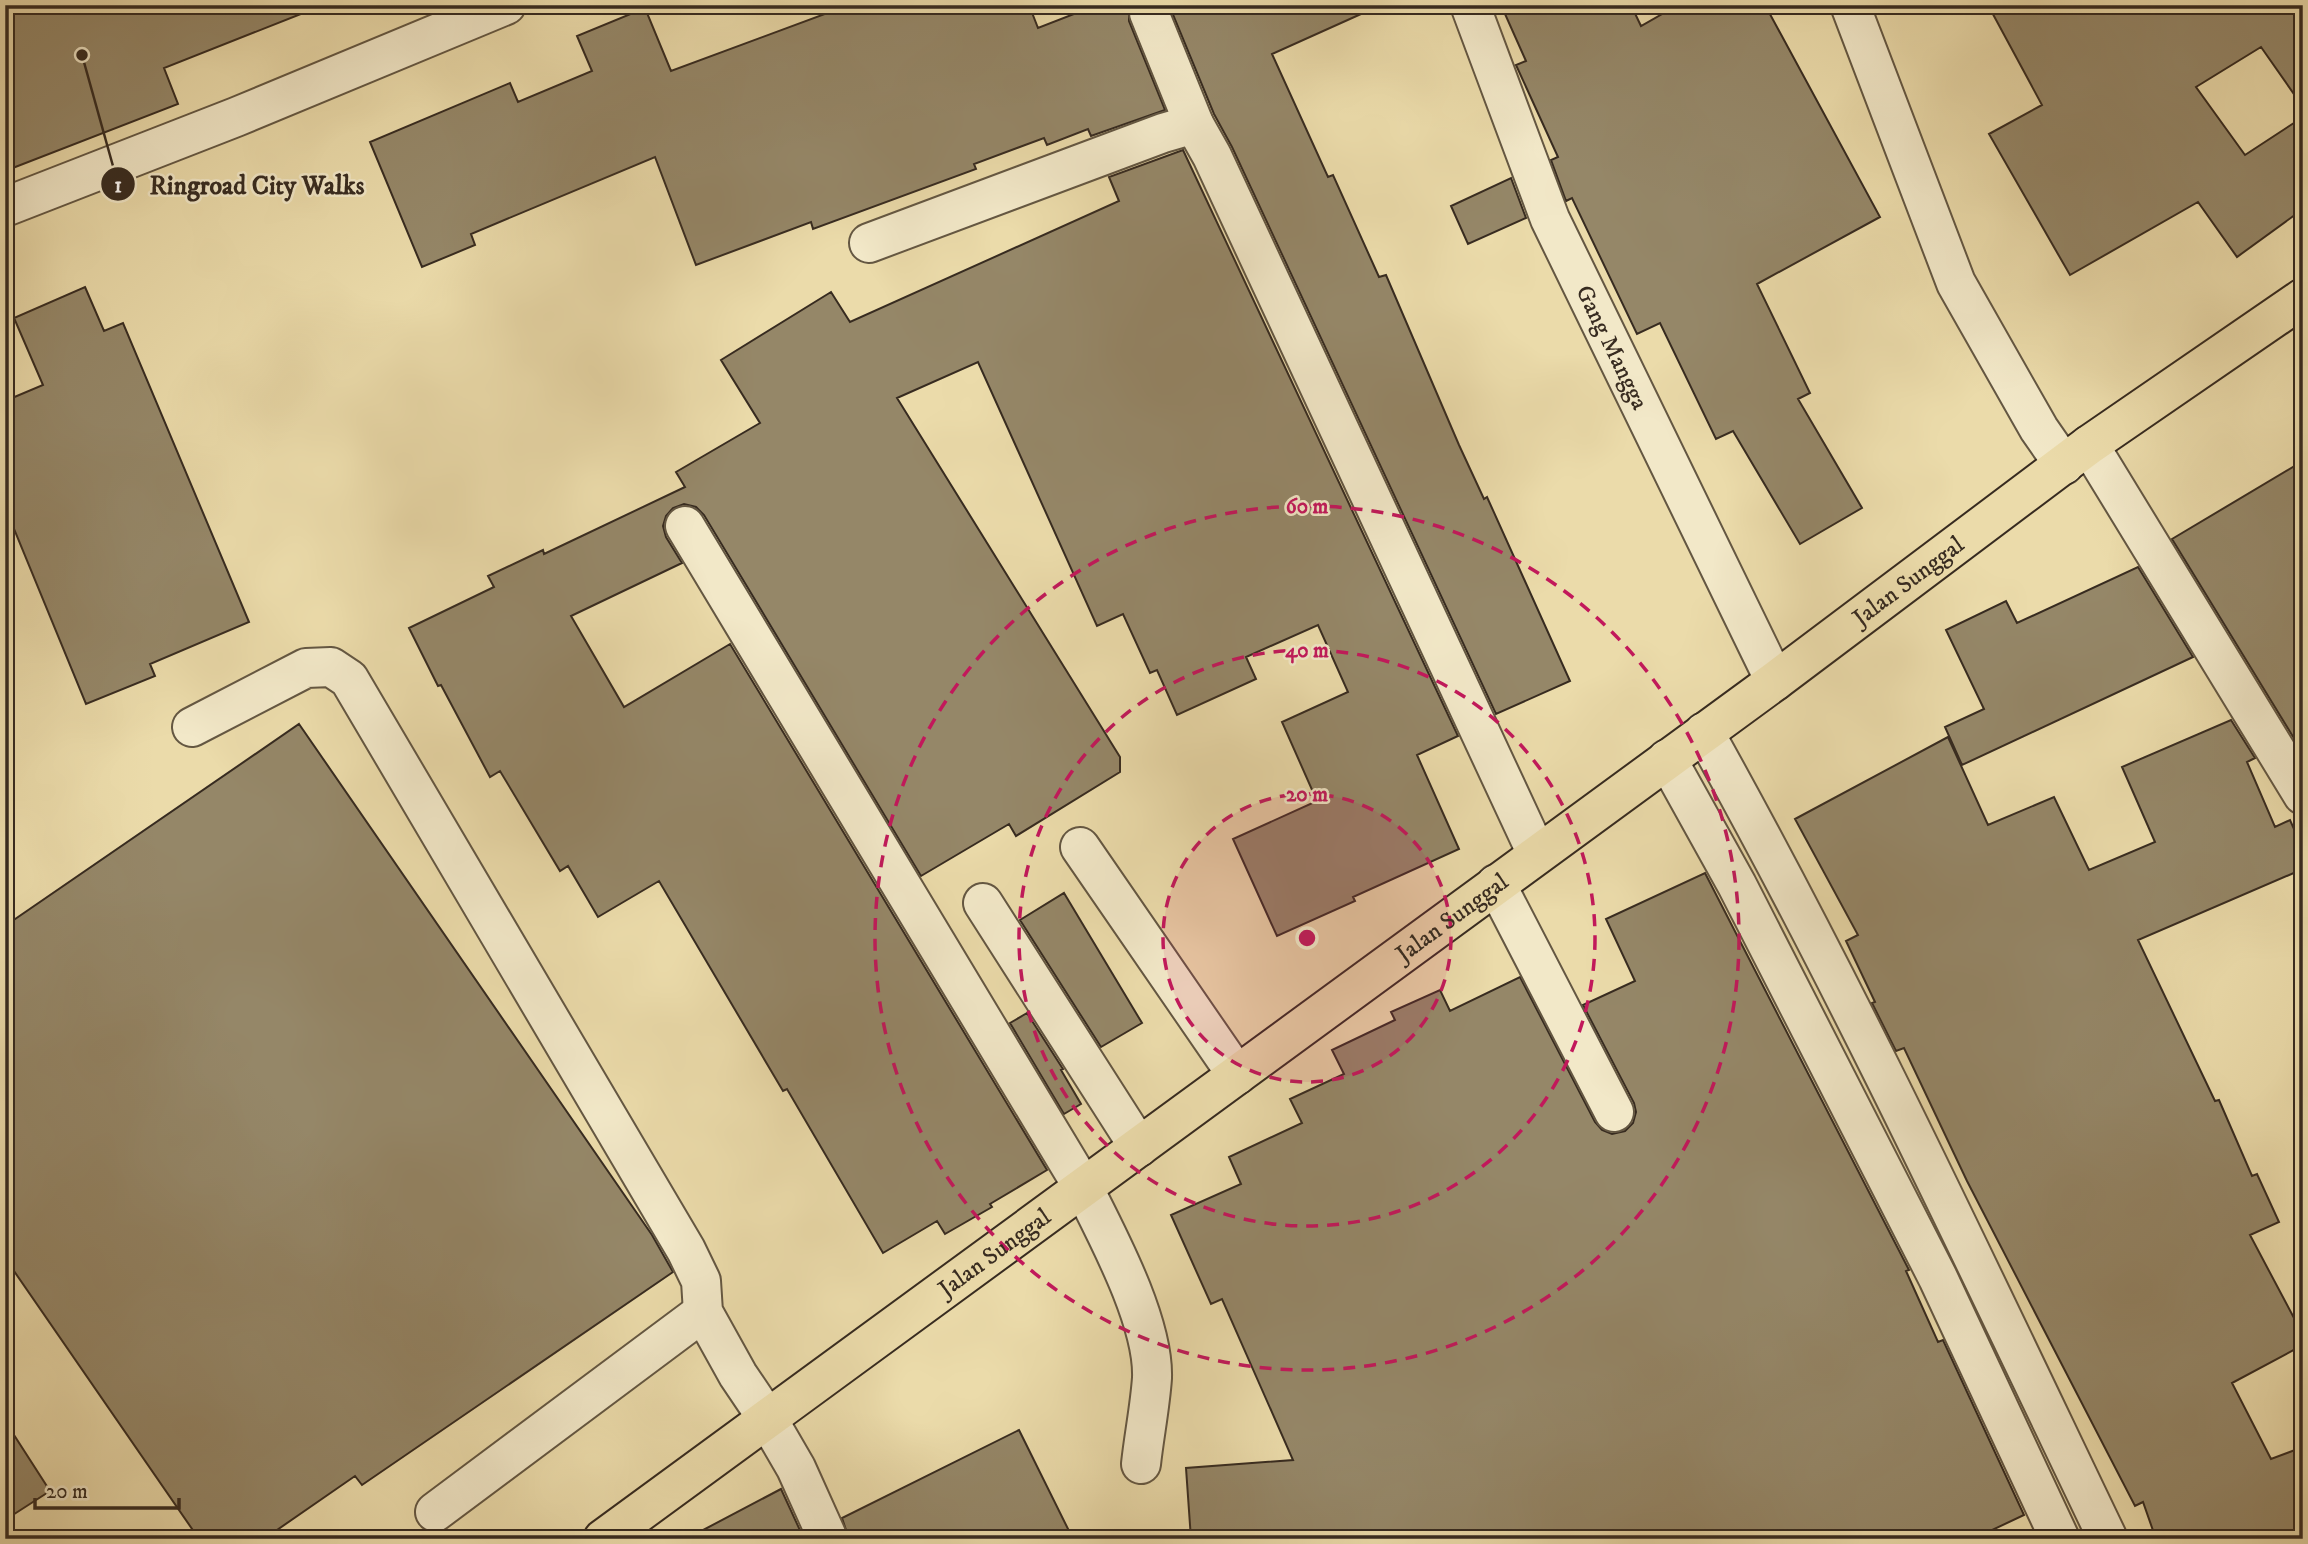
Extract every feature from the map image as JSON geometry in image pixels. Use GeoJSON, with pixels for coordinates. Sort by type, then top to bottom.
{"type":"FeatureCollection","features":[{"type":"Feature","properties":{"kind":"main road","name":"Jalan Sunggal"},"geometry":{"type":"LineString","coordinates":[[603,1539],[1775,681],[2076,455],[2303,298]]}},
{"type":"Feature","properties":{"kind":"street"},"geometry":{"type":"LineString","coordinates":[[5,207],[248,112],[506,5]]}},
{"type":"Feature","properties":{"kind":"street","name":"Gang Mangga"},"geometry":{"type":"LineString","coordinates":[[1470,5],[1550,219],[1775,681]]}},
{"type":"Feature","properties":{"kind":"street"},"geometry":{"type":"LineString","coordinates":[[1850,5],[1956,282],[2039,429],[2076,455],[2138,522],[2303,794]]}},
{"type":"Feature","properties":{"kind":"street"},"geometry":{"type":"LineString","coordinates":[[1149,13],[1194,124],[1218,169],[1537,854]]}},
{"type":"Feature","properties":{"kind":"street"},"geometry":{"type":"LineString","coordinates":[[869,243],[1163,133],[1194,124]]}},
{"type":"Feature","properties":{"kind":"street"},"geometry":{"type":"LineString","coordinates":[[685,526],[1083,1187],[1114,1248],[1145,1327],[1152,1377],[1141,1464]]}},
{"type":"Feature","properties":{"kind":"street"},"geometry":{"type":"LineString","coordinates":[[192,727],[306,668],[331,667],[349,679],[687,1250],[701,1281],[703,1312],[738,1375],[796,1468],[828,1539]]}},
{"type":"Feature","properties":{"kind":"street"},"geometry":{"type":"LineString","coordinates":[[1704,732],[1774,857],[1974,1258],[2108,1539]]}},
{"type":"Feature","properties":{"kind":"street"},"geometry":{"type":"LineString","coordinates":[[1667,759],[1737,885],[1938,1278],[2060,1539]]}},
{"type":"Feature","properties":{"kind":"street"},"geometry":{"type":"LineString","coordinates":[[1080,847],[1237,1075]]}},
{"type":"Feature","properties":{"kind":"street"},"geometry":{"type":"LineString","coordinates":[[1496,884],[1614,1112]]}},
{"type":"Feature","properties":{"kind":"street"},"geometry":{"type":"LineString","coordinates":[[983,903],[1139,1147]]}},
{"type":"Feature","properties":{"kind":"street"},"geometry":{"type":"LineString","coordinates":[[1938,1278],[1974,1258]]}},
{"type":"Feature","properties":{"kind":"street"},"geometry":{"type":"LineString","coordinates":[[435,1512],[703,1312]]}},
{"type":"Feature","properties":{"kind":"building"},"geometry":{"type":"Polygon","coordinates":[[[5,5],[316,5],[316,8],[164,68],[178,104],[5,171],[5,5]]]}},
{"type":"Feature","properties":{"kind":"building"},"geometry":{"type":"Polygon","coordinates":[[[849,5],[1029,5],[1038,28],[1097,5],[1129,5],[1129,21],[1165,110],[1091,136],[1088,129],[1047,145],[1044,138],[974,164],[976,169],[813,229],[811,222],[696,265],[655,157],[471,234],[475,245],[422,267],[370,142],[510,83],[518,102],[592,71],[577,36],[645,8],[671,71],[849,5]]]}},
{"type":"Feature","properties":{"kind":"building"},"geometry":{"type":"Polygon","coordinates":[[[1169,5],[1381,5],[1272,54],[1328,177],[1333,175],[1379,277],[1386,275],[1459,445],[1484,499],[1487,497],[1570,681],[1496,714],[1232,147],[1214,114],[1169,5]]]}},
{"type":"Feature","properties":{"kind":"building"},"geometry":{"type":"Polygon","coordinates":[[[1501,5],[1631,5],[1641,26],[1678,5],[1765,5],[1880,217],[1757,284],[1810,393],[1798,399],[1862,508],[1800,544],[1733,431],[1716,439],[1660,323],[1637,334],[1572,198],[1566,201],[1551,160],[1558,157],[1516,65],[1526,61],[1501,5]]]}},
{"type":"Feature","properties":{"kind":"building"},"geometry":{"type":"Polygon","coordinates":[[[1988,5],[2303,5],[2303,107],[2261,47],[2196,87],[2245,155],[2303,117],[2303,209],[2237,257],[2198,202],[2070,275],[1989,134],[2042,105],[1988,5]]]}},
{"type":"Feature","properties":{"kind":"building"},"geometry":{"type":"Polygon","coordinates":[[[1183,150],[1458,736],[1417,755],[1459,849],[1353,897],[1355,901],[1277,936],[1233,839],[1317,801],[1282,722],[1348,692],[1318,625],[1246,657],[1256,679],[1177,715],[1157,670],[1150,673],[1123,614],[1097,626],[978,362],[897,398],[1120,757],[1120,772],[1016,836],[1009,824],[921,876],[704,515],[696,507],[684,504],[673,508],[666,516],[663,526],[666,537],[682,563],[571,616],[624,707],[730,644],[1047,1170],[990,1204],[992,1207],[945,1234],[937,1221],[883,1253],[787,1089],[783,1091],[659,881],[598,917],[568,866],[560,871],[500,771],[490,777],[441,685],[438,686],[409,628],[494,587],[488,576],[543,550],[544,554],[685,487],[676,472],[760,423],[721,360],[831,292],[850,322],[1119,201],[1109,177],[1183,150]]]}},
{"type":"Feature","properties":{"kind":"building"},"geometry":{"type":"Polygon","coordinates":[[[1511,178],[1526,218],[1468,244],[1451,206],[1511,178]]]}},
{"type":"Feature","properties":{"kind":"building"},"geometry":{"type":"Polygon","coordinates":[[[85,287],[104,331],[123,323],[249,622],[150,664],[155,676],[86,704],[5,507],[5,401],[43,385],[14,318],[85,287]]]}},
{"type":"Feature","properties":{"kind":"building"},"geometry":{"type":"Polygon","coordinates":[[[2303,461],[2303,753],[2172,539],[2303,461]]]}},
{"type":"Feature","properties":{"kind":"building"},"geometry":{"type":"Polygon","coordinates":[[[2138,567],[2193,657],[1962,765],[1945,727],[1984,709],[1946,630],[2006,601],[2017,623],[2138,567]]]}},
{"type":"Feature","properties":{"kind":"building"},"geometry":{"type":"Polygon","coordinates":[[[2231,720],[2255,758],[2247,762],[2275,827],[2290,820],[2303,849],[2303,869],[2138,940],[2215,1101],[2219,1100],[2252,1176],[2257,1174],[2279,1222],[2250,1235],[2303,1335],[2303,1345],[2232,1383],[2271,1459],[2303,1447],[2303,1539],[2156,1539],[2143,1502],[2135,1506],[1967,1181],[1904,1048],[1896,1051],[1846,941],[1858,935],[1795,819],[1948,737],[1988,825],[2054,797],[2089,870],[2155,842],[2122,767],[2231,720]]]}},
{"type":"Feature","properties":{"kind":"building"},"geometry":{"type":"Polygon","coordinates":[[[299,724],[652,1235],[673,1272],[362,1485],[355,1476],[264,1539],[199,1539],[5,1258],[5,926],[299,724]]]}},
{"type":"Feature","properties":{"kind":"building"},"geometry":{"type":"Polygon","coordinates":[[[1705,873],[1909,1270],[1906,1271],[1938,1342],[1943,1340],[2024,1515],[1973,1539],[1191,1539],[1186,1468],[1293,1460],[1222,1299],[1211,1304],[1171,1215],[1241,1184],[1229,1157],[1302,1123],[1290,1099],[1344,1074],[1332,1050],[1395,1020],[1391,1012],[1440,990],[1450,1011],[1520,977],[1595,1122],[1602,1130],[1612,1134],[1625,1131],[1633,1123],[1636,1112],[1634,1103],[1583,1005],[1635,981],[1606,919],[1705,873]]]}},
{"type":"Feature","properties":{"kind":"building"},"geometry":{"type":"Polygon","coordinates":[[[1064,893],[1142,1023],[1101,1047],[1020,920],[1064,893]]]}},
{"type":"Feature","properties":{"kind":"building"},"geometry":{"type":"Polygon","coordinates":[[[1027,1013],[1063,1069],[1061,1070],[1081,1104],[1064,1114],[1010,1023],[1027,1013]]]}},
{"type":"Feature","properties":{"kind":"building"},"geometry":{"type":"Polygon","coordinates":[[[5,1421],[50,1491],[5,1520],[5,1421]]]}},
{"type":"Feature","properties":{"kind":"building"},"geometry":{"type":"Polygon","coordinates":[[[1019,1430],[1073,1539],[849,1539],[842,1518],[1019,1430]]]}},
{"type":"Feature","properties":{"kind":"building"},"geometry":{"type":"Polygon","coordinates":[[[781,1489],[804,1539],[686,1539],[781,1489]]]}},
{"type":"Feature","properties":{"kind":"place","name":"Ringroad City Walks"},"geometry":{"type":"Point","coordinates":[82,55]}}]}
